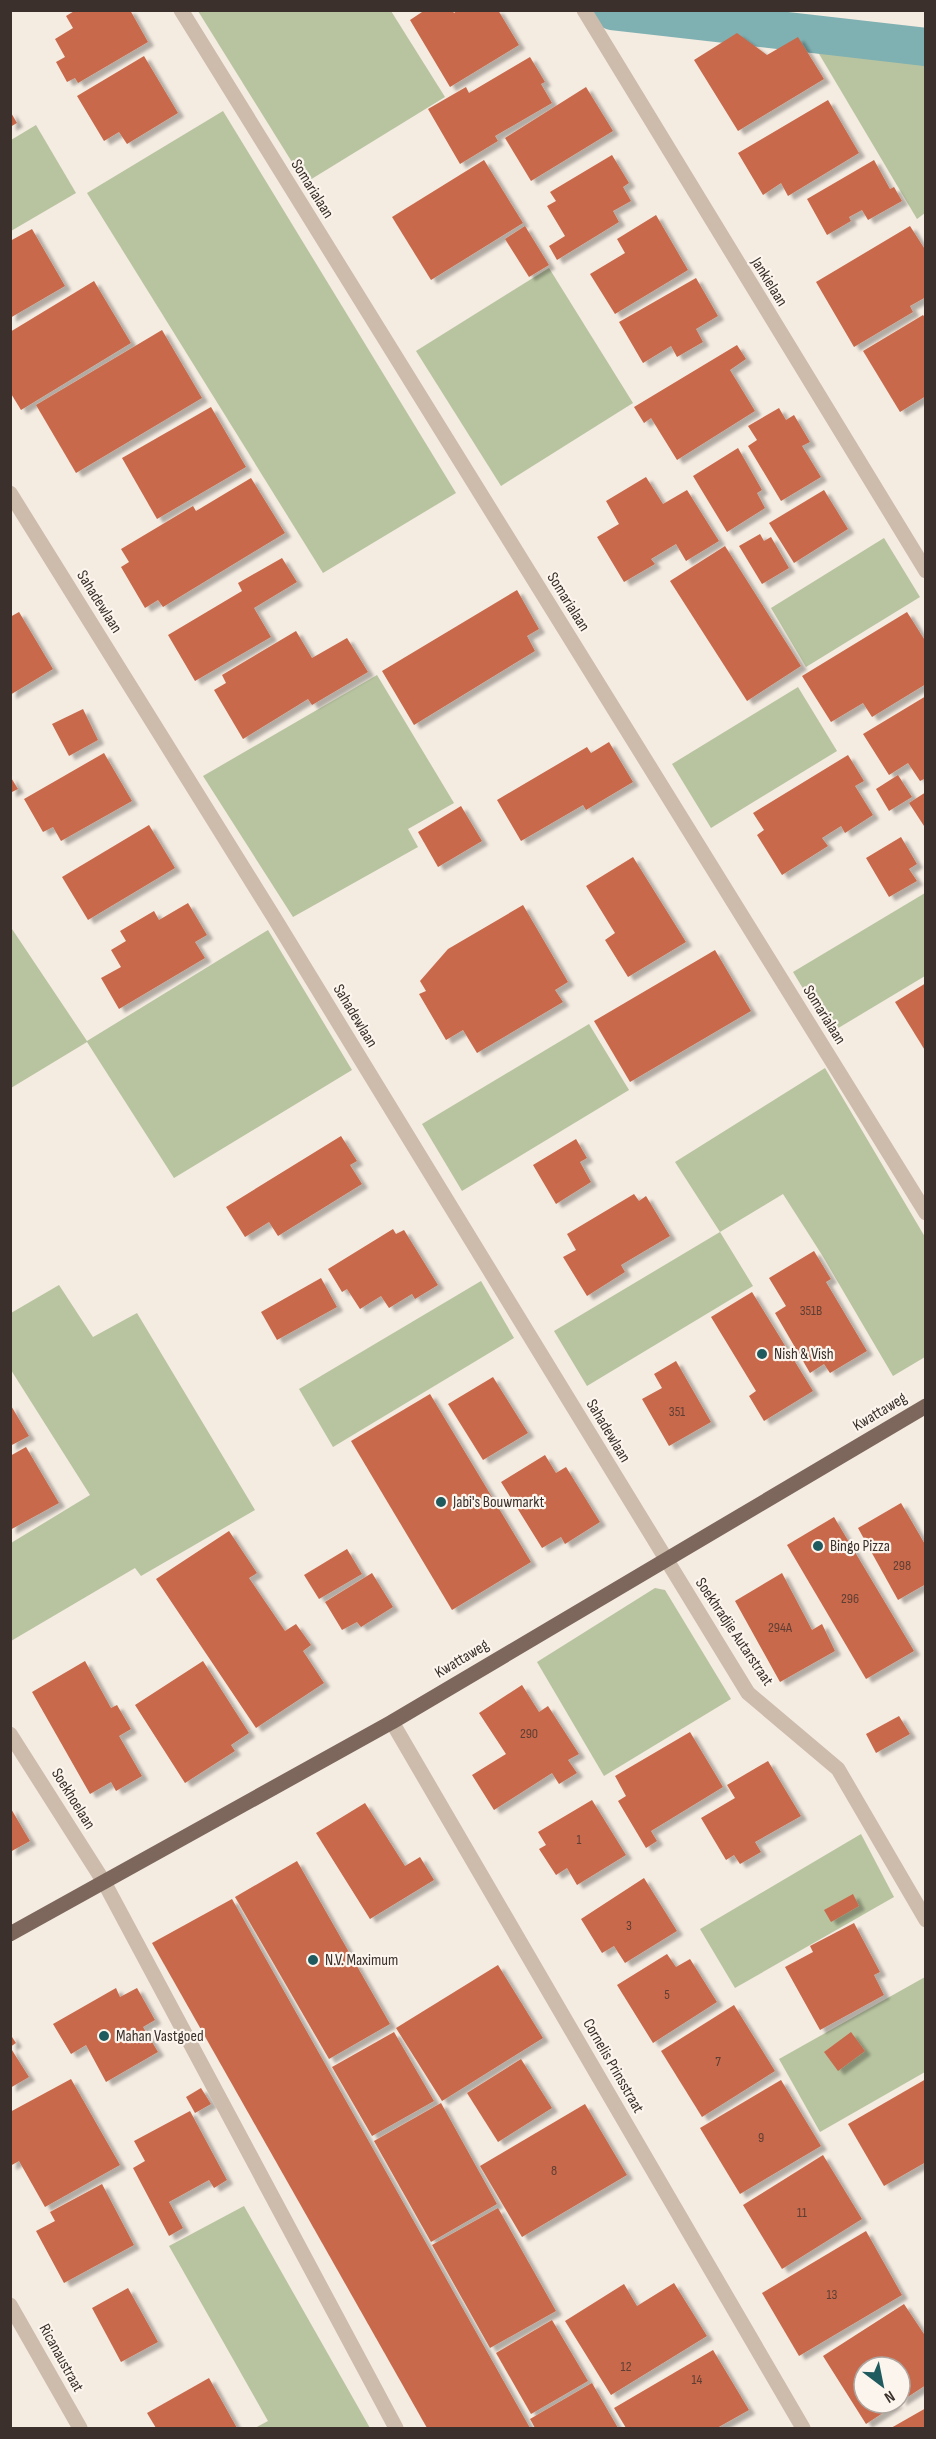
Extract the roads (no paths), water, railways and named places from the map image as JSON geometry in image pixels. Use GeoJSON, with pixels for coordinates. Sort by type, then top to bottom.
{"type":"FeatureCollection","features":[{"type":"Feature","properties":{"kind":"main road","name":"Kwattaweg"},"geometry":{"type":"LineString","coordinates":[[10,1934],[392,1722],[926,1406]]}},
{"type":"Feature","properties":{"kind":"street","name":"Somarialaan"},"geometry":{"type":"LineString","coordinates":[[181,10],[926,1213]]}},
{"type":"Feature","properties":{"kind":"street","name":"Jankielaan"},"geometry":{"type":"LineString","coordinates":[[584,10],[926,571]]}},
{"type":"Feature","properties":{"kind":"street","name":"Sahadewlaan"},"geometry":{"type":"LineString","coordinates":[[10,493],[268,908],[665,1559]]}},
{"type":"Feature","properties":{"kind":"street","name":"Soekhradjie Autarstraat"},"geometry":{"type":"LineString","coordinates":[[665,1559],[748,1693],[838,1769],[926,1920]]}},
{"type":"Feature","properties":{"kind":"street","name":"Cornelis Prinsstraat"},"geometry":{"type":"LineString","coordinates":[[392,1722],[802,2428]]}},
{"type":"Feature","properties":{"kind":"street","name":"Soekhoelaan"},"geometry":{"type":"LineString","coordinates":[[10,1734],[104,1882],[396,2428]]}},
{"type":"Feature","properties":{"kind":"street","name":"Ricanaustraat"},"geometry":{"type":"LineString","coordinates":[[10,2305],[80,2428]]}},
{"type":"Feature","properties":{"kind":"waterway"},"geometry":{"type":"LineString","coordinates":[[612,11],[926,47]]}},
{"type":"Feature","properties":{"kind":"place","name":"Nish & Vish"},"geometry":{"type":"Point","coordinates":[762,1354]}},
{"type":"Feature","properties":{"kind":"place","name":"Jabi's Bouwmarkt"},"geometry":{"type":"Point","coordinates":[441,1502]}},
{"type":"Feature","properties":{"kind":"place","name":"Bingo Pizza"},"geometry":{"type":"Point","coordinates":[818,1546]}},
{"type":"Feature","properties":{"kind":"place","name":"N.V. Maximum"},"geometry":{"type":"Point","coordinates":[313,1960]}},
{"type":"Feature","properties":{"kind":"place","name":"Mahan Vastgoed"},"geometry":{"type":"Point","coordinates":[104,2036]}}]}
